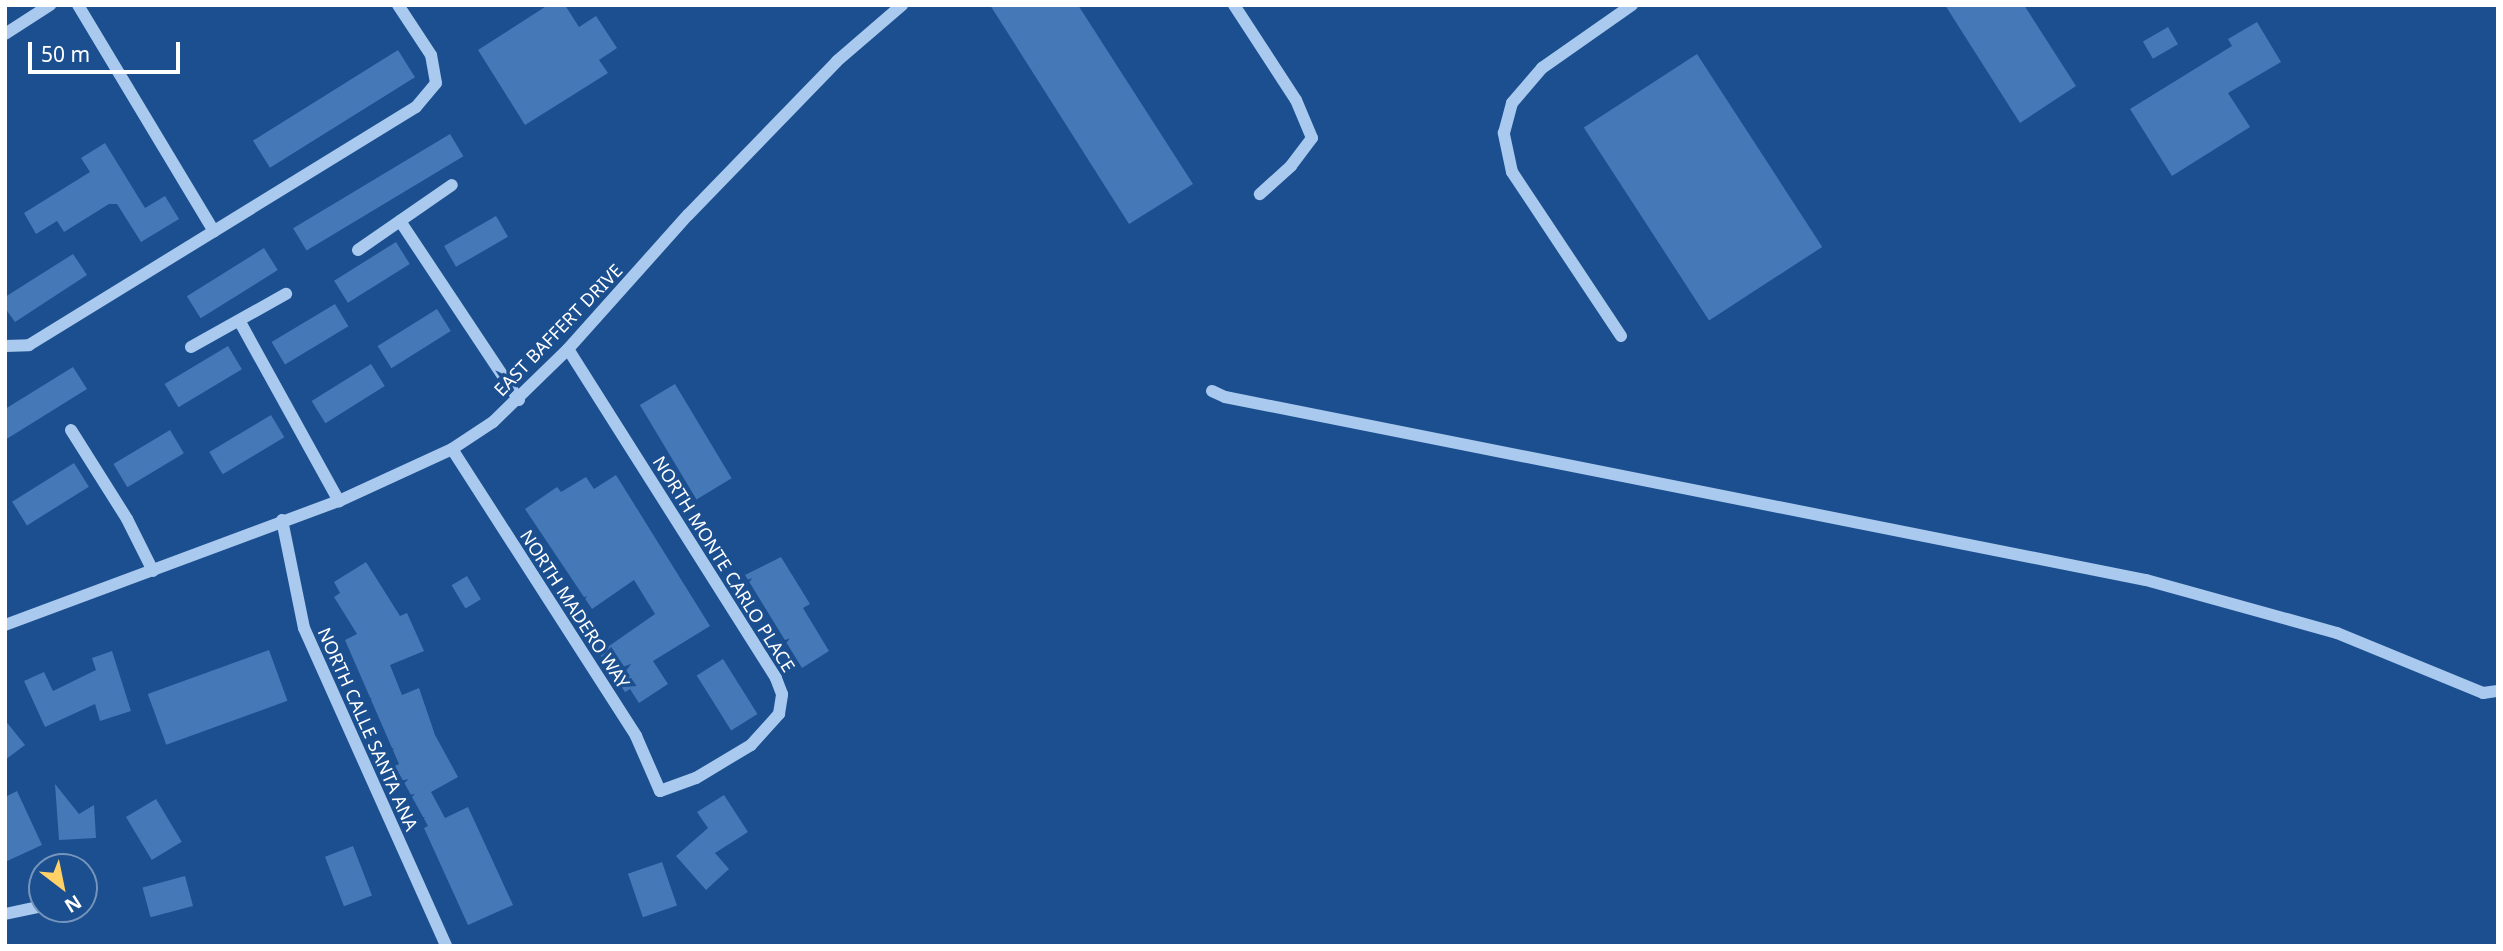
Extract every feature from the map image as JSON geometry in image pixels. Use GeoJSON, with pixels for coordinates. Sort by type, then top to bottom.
{"type":"FeatureCollection","features":[{"type":"Feature","properties":{"kind":"street"},"geometry":{"type":"LineString","coordinates":[[5,34],[50,5]]}},
{"type":"Feature","properties":{"kind":"street"},"geometry":{"type":"LineString","coordinates":[[78,5],[214,231]]}},
{"type":"Feature","properties":{"kind":"street"},"geometry":{"type":"LineString","coordinates":[[5,346],[29,345],[416,107],[436,83],[431,55],[398,5]]}},
{"type":"Feature","properties":{"kind":"street","name":"EAST BAFFERT DRIVE"},"geometry":{"type":"LineString","coordinates":[[5,625],[339,501],[452,449],[519,400],[706,196],[837,61],[902,5]]}},
{"type":"Feature","properties":{"kind":"street"},"geometry":{"type":"LineString","coordinates":[[1234,5],[1296,100],[1312,138],[1291,166],[1260,194]]}},
{"type":"Feature","properties":{"kind":"street"},"geometry":{"type":"LineString","coordinates":[[1621,336],[1512,172],[1505,153],[1504,133],[1512,103],[1542,68],[1632,5]]}},
{"type":"Feature","properties":{"kind":"street"},"geometry":{"type":"LineString","coordinates":[[358,250],[452,186]]}},
{"type":"Feature","properties":{"kind":"street"},"geometry":{"type":"LineString","coordinates":[[400,221],[519,400]]}},
{"type":"Feature","properties":{"kind":"street"},"geometry":{"type":"LineString","coordinates":[[191,347],[286,294]]}},
{"type":"Feature","properties":{"kind":"street"},"geometry":{"type":"LineString","coordinates":[[240,322],[339,501]]}},
{"type":"Feature","properties":{"kind":"street","name":"NORTH MONTE CARLO PLACE"},"geometry":{"type":"LineString","coordinates":[[568,349],[768,662],[782,694],[779,714],[751,746],[696,778],[660,791]]}},
{"type":"Feature","properties":{"kind":"street"},"geometry":{"type":"LineString","coordinates":[[1212,391],[1239,400],[2146,580],[2337,633],[2483,693],[2498,691]]}},
{"type":"Feature","properties":{"kind":"street"},"geometry":{"type":"LineString","coordinates":[[71,430],[127,519],[153,571]]}},
{"type":"Feature","properties":{"kind":"street","name":"NORTH MADERO WAY"},"geometry":{"type":"LineString","coordinates":[[452,449],[636,736],[660,791]]}},
{"type":"Feature","properties":{"kind":"street","name":"NORTH CALLE SANTA ANA"},"geometry":{"type":"LineString","coordinates":[[282,520],[304,628],[446,946]]}},
{"type":"Feature","properties":{"kind":"street"},"geometry":{"type":"LineString","coordinates":[[5,914],[28,909]]}},
{"type":"Feature","properties":{"kind":"building"},"geometry":{"type":"Polygon","coordinates":[[[548,5],[565,5],[579,27],[596,16],[617,48],[599,60],[608,73],[525,125],[478,50],[548,5]]]}},
{"type":"Feature","properties":{"kind":"building"},"geometry":{"type":"Polygon","coordinates":[[[990,5],[1078,5],[1193,184],[1129,224],[990,5]]]}},
{"type":"Feature","properties":{"kind":"building"},"geometry":{"type":"Polygon","coordinates":[[[1945,5],[2024,5],[2076,86],[2020,123],[1945,5]]]}},
{"type":"Feature","properties":{"kind":"building"},"geometry":{"type":"Polygon","coordinates":[[[2257,22],[2281,62],[2228,93],[2250,127],[2172,176],[2130,109],[2232,46],[2228,39],[2257,22]]]}},
{"type":"Feature","properties":{"kind":"building"},"geometry":{"type":"Polygon","coordinates":[[[2168,27],[2178,44],[2153,59],[2143,42],[2168,27]]]}},
{"type":"Feature","properties":{"kind":"building"},"geometry":{"type":"Polygon","coordinates":[[[398,50],[415,77],[270,168],[253,141],[398,50]]]}},
{"type":"Feature","properties":{"kind":"building"},"geometry":{"type":"Polygon","coordinates":[[[1697,54],[1822,247],[1709,320],[1584,128],[1697,54]]]}},
{"type":"Feature","properties":{"kind":"building"},"geometry":{"type":"Polygon","coordinates":[[[450,134],[463,156],[307,251],[293,228],[450,134]]]}},
{"type":"Feature","properties":{"kind":"building"},"geometry":{"type":"Polygon","coordinates":[[[105,143],[145,208],[165,196],[179,219],[141,242],[117,204],[109,204],[64,232],[57,221],[36,234],[24,213],[90,172],[81,158],[105,143]]]}},
{"type":"Feature","properties":{"kind":"building"},"geometry":{"type":"Polygon","coordinates":[[[496,216],[508,237],[456,267],[444,246],[496,216]]]}},
{"type":"Feature","properties":{"kind":"building"},"geometry":{"type":"Polygon","coordinates":[[[396,242],[410,264],[348,303],[334,281],[396,242]]]}},
{"type":"Feature","properties":{"kind":"building"},"geometry":{"type":"Polygon","coordinates":[[[264,248],[278,270],[201,318],[187,296],[264,248]]]}},
{"type":"Feature","properties":{"kind":"building"},"geometry":{"type":"Polygon","coordinates":[[[73,254],[87,275],[15,322],[5,308],[5,297],[73,254]]]}},
{"type":"Feature","properties":{"kind":"building"},"geometry":{"type":"Polygon","coordinates":[[[335,304],[348,326],[285,364],[272,342],[335,304]]]}},
{"type":"Feature","properties":{"kind":"building"},"geometry":{"type":"Polygon","coordinates":[[[437,309],[451,331],[391,368],[378,346],[437,309]]]}},
{"type":"Feature","properties":{"kind":"building"},"geometry":{"type":"Polygon","coordinates":[[[228,346],[242,369],[178,407],[165,384],[228,346]]]}},
{"type":"Feature","properties":{"kind":"building"},"geometry":{"type":"Polygon","coordinates":[[[371,364],[385,386],[325,423],[312,401],[371,364]]]}},
{"type":"Feature","properties":{"kind":"building"},"geometry":{"type":"Polygon","coordinates":[[[73,367],[87,389],[5,440],[5,409],[73,367]]]}},
{"type":"Feature","properties":{"kind":"building"},"geometry":{"type":"Polygon","coordinates":[[[675,384],[732,478],[697,499],[640,405],[675,384]]]}},
{"type":"Feature","properties":{"kind":"building"},"geometry":{"type":"Polygon","coordinates":[[[271,415],[284,437],[223,474],[209,452],[271,415]]]}},
{"type":"Feature","properties":{"kind":"building"},"geometry":{"type":"Polygon","coordinates":[[[170,430],[184,453],[127,487],[113,464],[170,430]]]}},
{"type":"Feature","properties":{"kind":"building"},"geometry":{"type":"Polygon","coordinates":[[[74,463],[89,487],[27,525],[12,502],[74,463]]]}},
{"type":"Feature","properties":{"kind":"building"},"geometry":{"type":"Polygon","coordinates":[[[616,475],[710,626],[653,661],[668,684],[639,703],[630,689],[625,692],[599,653],[655,614],[634,580],[592,609],[525,509],[557,487],[561,492],[586,477],[594,489],[616,475]]]}},
{"type":"Feature","properties":{"kind":"building"},"geometry":{"type":"Polygon","coordinates":[[[781,557],[810,604],[803,608],[829,651],[802,668],[745,575],[781,557]]]}},
{"type":"Feature","properties":{"kind":"building"},"geometry":{"type":"Polygon","coordinates":[[[366,562],[400,616],[407,613],[424,651],[390,665],[402,695],[419,688],[435,735],[458,777],[431,792],[445,818],[468,807],[513,905],[468,925],[424,828],[428,826],[395,766],[399,764],[345,640],[357,634],[334,597],[340,593],[334,582],[366,562]]]}},
{"type":"Feature","properties":{"kind":"building"},"geometry":{"type":"Polygon","coordinates":[[[467,576],[481,599],[465,608],[452,585],[467,576]]]}},
{"type":"Feature","properties":{"kind":"building"},"geometry":{"type":"Polygon","coordinates":[[[269,650],[287,701],[166,745],[148,694],[269,650]]]}},
{"type":"Feature","properties":{"kind":"building"},"geometry":{"type":"Polygon","coordinates":[[[112,651],[131,711],[100,721],[95,704],[45,727],[24,681],[44,672],[53,691],[96,670],[92,658],[112,651]]]}},
{"type":"Feature","properties":{"kind":"building"},"geometry":{"type":"Polygon","coordinates":[[[723,659],[757,714],[731,731],[697,675],[723,659]]]}},
{"type":"Feature","properties":{"kind":"building"},"geometry":{"type":"Polygon","coordinates":[[[5,720],[25,745],[5,760],[5,720]]]}},
{"type":"Feature","properties":{"kind":"building"},"geometry":{"type":"Polygon","coordinates":[[[55,784],[79,814],[94,805],[96,838],[59,840],[55,784]]]}},
{"type":"Feature","properties":{"kind":"building"},"geometry":{"type":"Polygon","coordinates":[[[17,791],[42,845],[5,862],[5,797],[17,791]]]}},
{"type":"Feature","properties":{"kind":"building"},"geometry":{"type":"Polygon","coordinates":[[[724,795],[748,832],[715,853],[729,869],[706,890],[676,856],[708,828],[697,812],[724,795]]]}},
{"type":"Feature","properties":{"kind":"building"},"geometry":{"type":"Polygon","coordinates":[[[156,799],[182,842],[152,860],[126,817],[156,799]]]}},
{"type":"Feature","properties":{"kind":"building"},"geometry":{"type":"Polygon","coordinates":[[[353,846],[372,895],[344,906],[325,857],[353,846]]]}},
{"type":"Feature","properties":{"kind":"building"},"geometry":{"type":"Polygon","coordinates":[[[662,862],[677,905],[643,917],[628,874],[662,862]]]}},
{"type":"Feature","properties":{"kind":"building"},"geometry":{"type":"Polygon","coordinates":[[[185,876],[193,906],[151,917],[142,887],[185,876]]]}}]}
